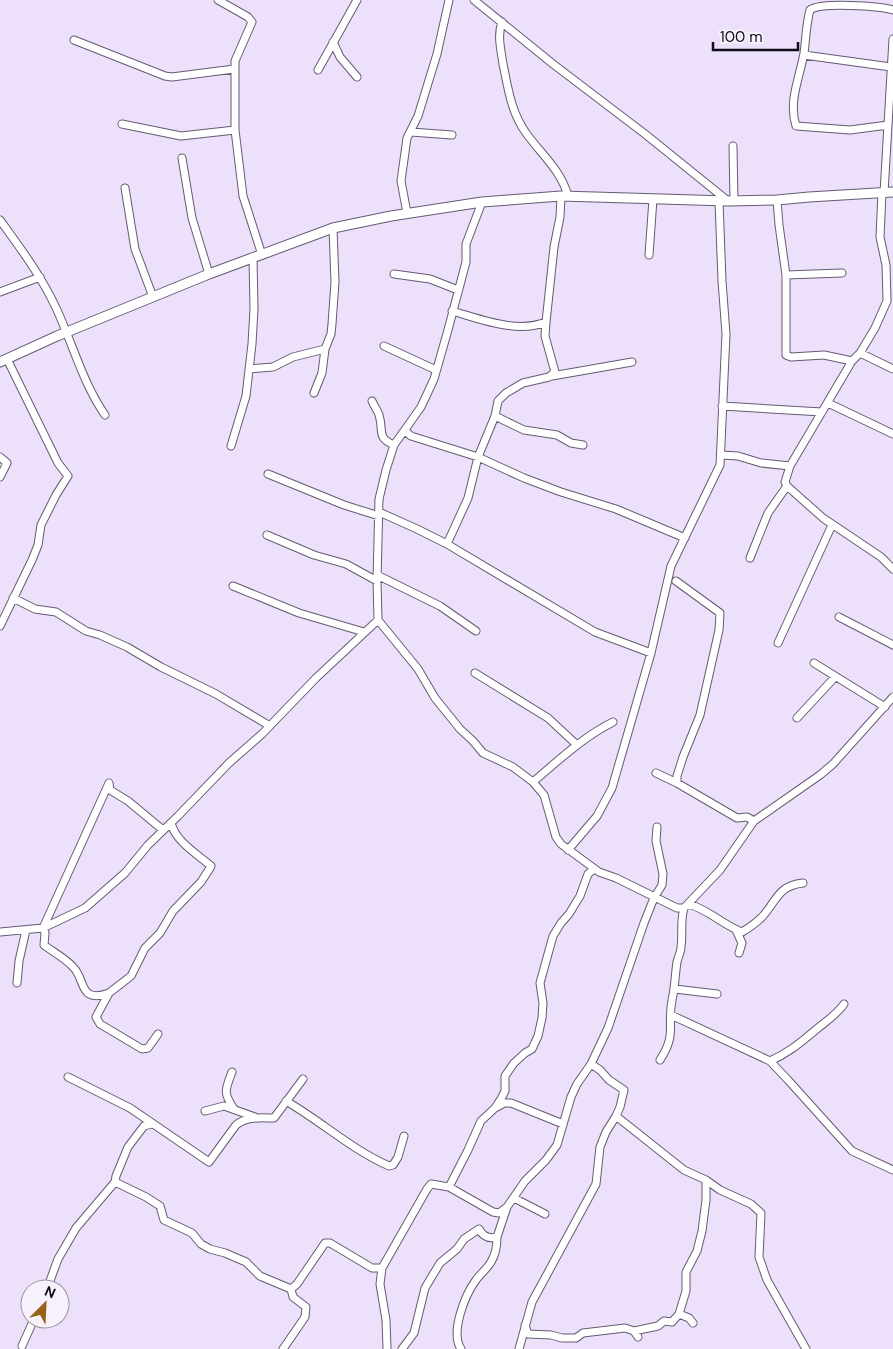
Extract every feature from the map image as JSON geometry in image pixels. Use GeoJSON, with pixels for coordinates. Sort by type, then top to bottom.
{"type":"FeatureCollection","features":[{"type":"Feature","properties":{"kind":"street"},"geometry":{"type":"LineString","coordinates":[[218,0],[248,17],[252,22],[235,61],[235,130],[243,196],[257,256],[252,344],[246,396],[231,446]]}},
{"type":"Feature","properties":{"kind":"street"},"geometry":{"type":"LineString","coordinates":[[318,70],[357,0]]}},
{"type":"Feature","properties":{"kind":"street"},"geometry":{"type":"LineString","coordinates":[[407,213],[401,181],[407,138],[418,116],[437,54],[449,0]]}},
{"type":"Feature","properties":{"kind":"street"},"geometry":{"type":"LineString","coordinates":[[474,0],[727,201]]}},
{"type":"Feature","properties":{"kind":"street"},"geometry":{"type":"LineString","coordinates":[[888,125],[850,130],[796,126],[793,116],[794,98],[804,55],[809,12],[812,8],[856,6],[893,10]]}},
{"type":"Feature","properties":{"kind":"street"},"geometry":{"type":"LineString","coordinates":[[502,22],[499,33],[501,51],[513,109],[526,132],[556,169],[564,184],[565,196],[554,247],[545,336],[554,372],[552,376]]}},
{"type":"Feature","properties":{"kind":"street"},"geometry":{"type":"LineString","coordinates":[[893,39],[886,192],[880,238],[886,265],[890,302],[790,466],[785,482],[787,486],[832,525],[881,557],[893,568]]}},
{"type":"Feature","properties":{"kind":"street"},"geometry":{"type":"LineString","coordinates":[[74,40],[165,76],[172,77],[234,68]]}},
{"type":"Feature","properties":{"kind":"street"},"geometry":{"type":"LineString","coordinates":[[333,42],[340,57],[357,77]]}},
{"type":"Feature","properties":{"kind":"street"},"geometry":{"type":"LineString","coordinates":[[804,55],[891,67]]}},
{"type":"Feature","properties":{"kind":"street"},"geometry":{"type":"LineString","coordinates":[[122,124],[181,136],[235,130]]}},
{"type":"Feature","properties":{"kind":"street"},"geometry":{"type":"LineString","coordinates":[[411,132],[452,135]]}},
{"type":"Feature","properties":{"kind":"street"},"geometry":{"type":"LineString","coordinates":[[568,850],[597,816],[612,788],[651,653],[671,566],[720,464],[726,334],[722,281],[727,201],[733,146]]}},
{"type":"Feature","properties":{"kind":"street"},"geometry":{"type":"LineString","coordinates":[[182,158],[192,218],[209,274]]}},
{"type":"Feature","properties":{"kind":"street"},"geometry":{"type":"LineString","coordinates":[[125,188],[135,249],[152,297]]}},
{"type":"Feature","properties":{"kind":"street"},"geometry":{"type":"LineString","coordinates":[[0,626],[35,552],[41,525],[68,476],[58,463],[4,360],[152,297],[257,256],[334,228],[407,213],[482,202],[565,196],[727,201],[777,200],[886,192]]}},
{"type":"Feature","properties":{"kind":"street"},"geometry":{"type":"LineString","coordinates":[[649,255],[653,199]]}},
{"type":"Feature","properties":{"kind":"street"},"geometry":{"type":"LineString","coordinates":[[777,200],[786,275],[786,355],[791,357],[824,355],[852,362]]}},
{"type":"Feature","properties":{"kind":"street"},"geometry":{"type":"LineString","coordinates":[[482,202],[466,244],[466,262],[436,370],[421,408],[394,445],[386,470],[379,499],[378,620],[418,669],[435,698],[460,730],[482,752],[514,767],[533,782],[544,795],[556,837],[568,850],[594,869],[654,898],[683,909],[697,906],[742,932],[762,917],[781,891],[790,886],[804,883]]}},
{"type":"Feature","properties":{"kind":"street"},"geometry":{"type":"LineString","coordinates":[[0,220],[40,277],[58,311],[95,400],[105,415]]}},
{"type":"Feature","properties":{"kind":"street"},"geometry":{"type":"LineString","coordinates":[[314,393],[322,372],[324,349],[331,334],[335,282],[334,228]]}},
{"type":"Feature","properties":{"kind":"street"},"geometry":{"type":"LineString","coordinates":[[786,275],[842,273]]}},
{"type":"Feature","properties":{"kind":"street"},"geometry":{"type":"LineString","coordinates":[[394,274],[430,279],[458,290]]}},
{"type":"Feature","properties":{"kind":"street"},"geometry":{"type":"LineString","coordinates":[[0,292],[40,277]]}},
{"type":"Feature","properties":{"kind":"street"},"geometry":{"type":"LineString","coordinates":[[452,311],[482,320],[513,326],[523,327],[546,322]]}},
{"type":"Feature","properties":{"kind":"street"},"geometry":{"type":"LineString","coordinates":[[384,346],[436,370]]}},
{"type":"Feature","properties":{"kind":"street"},"geometry":{"type":"LineString","coordinates":[[249,368],[273,367],[293,357],[324,349]]}},
{"type":"Feature","properties":{"kind":"street"},"geometry":{"type":"LineString","coordinates":[[860,353],[893,369]]}},
{"type":"Feature","properties":{"kind":"street"},"geometry":{"type":"LineString","coordinates":[[447,544],[468,498],[478,457],[495,416],[498,401],[516,386],[529,381],[632,362]]}},
{"type":"Feature","properties":{"kind":"street"},"geometry":{"type":"LineString","coordinates":[[372,401],[379,416],[382,437],[386,442],[394,445]]}},
{"type":"Feature","properties":{"kind":"street"},"geometry":{"type":"LineString","coordinates":[[828,403],[893,434]]}},
{"type":"Feature","properties":{"kind":"street"},"geometry":{"type":"LineString","coordinates":[[722,406],[822,412]]}},
{"type":"Feature","properties":{"kind":"street"},"geometry":{"type":"LineString","coordinates":[[495,416],[524,430],[557,436],[567,442],[583,445]]}},
{"type":"Feature","properties":{"kind":"street"},"geometry":{"type":"LineString","coordinates":[[405,431],[411,436],[478,457],[524,478],[616,509],[685,538]]}},
{"type":"Feature","properties":{"kind":"street"},"geometry":{"type":"LineString","coordinates":[[721,455],[738,456],[761,463],[790,466]]}},
{"type":"Feature","properties":{"kind":"street"},"geometry":{"type":"LineString","coordinates":[[0,457],[7,463],[0,477]]}},
{"type":"Feature","properties":{"kind":"street"},"geometry":{"type":"LineString","coordinates":[[268,474],[351,508],[379,514],[411,525],[447,544],[595,632],[651,653]]}},
{"type":"Feature","properties":{"kind":"street"},"geometry":{"type":"LineString","coordinates":[[750,558],[768,513],[787,486]]}},
{"type":"Feature","properties":{"kind":"street"},"geometry":{"type":"LineString","coordinates":[[778,643],[832,525]]}},
{"type":"Feature","properties":{"kind":"street"},"geometry":{"type":"LineString","coordinates":[[267,535],[314,555],[346,564],[440,606],[476,631]]}},
{"type":"Feature","properties":{"kind":"street"},"geometry":{"type":"LineString","coordinates":[[676,582],[720,613],[720,630],[700,715],[683,757],[677,776],[677,783]]}},
{"type":"Feature","properties":{"kind":"street"},"geometry":{"type":"LineString","coordinates":[[233,586],[299,613],[364,632]]}},
{"type":"Feature","properties":{"kind":"street"},"geometry":{"type":"LineString","coordinates":[[13,598],[35,609],[56,612],[86,631],[100,634],[127,647],[161,667],[216,694],[270,726]]}},
{"type":"Feature","properties":{"kind":"street"},"geometry":{"type":"LineString","coordinates":[[839,617],[893,645]]}},
{"type":"Feature","properties":{"kind":"street"},"geometry":{"type":"LineString","coordinates":[[0,932],[43,928],[85,908],[125,873],[148,845],[229,762],[270,726],[316,678],[378,620]]}},
{"type":"Feature","properties":{"kind":"street"},"geometry":{"type":"LineString","coordinates":[[814,663],[885,706]]}},
{"type":"Feature","properties":{"kind":"street"},"geometry":{"type":"LineString","coordinates":[[475,674],[548,718],[577,745]]}},
{"type":"Feature","properties":{"kind":"street"},"geometry":{"type":"LineString","coordinates":[[797,718],[835,677]]}},
{"type":"Feature","properties":{"kind":"street"},"geometry":{"type":"LineString","coordinates":[[660,1060],[670,1041],[677,961],[682,947],[683,909],[720,870],[754,821],[826,769],[893,697]]}},
{"type":"Feature","properties":{"kind":"street"},"geometry":{"type":"LineString","coordinates":[[533,782],[577,745],[613,722]]}},
{"type":"Feature","properties":{"kind":"street"},"geometry":{"type":"LineString","coordinates":[[656,773],[737,818],[747,817],[754,821]]}},
{"type":"Feature","properties":{"kind":"street"},"geometry":{"type":"LineString","coordinates":[[43,928],[109,783],[110,790],[128,801],[163,830]]}},
{"type":"Feature","properties":{"kind":"street"},"geometry":{"type":"LineString","coordinates":[[43,928],[46,933],[44,944],[76,969],[83,988],[95,996],[100,997],[109,993],[131,976],[145,948],[160,934],[173,910],[201,882],[211,866],[174,833],[171,823]]}},
{"type":"Feature","properties":{"kind":"street"},"geometry":{"type":"LineString","coordinates":[[387,1349],[386,1320],[380,1284],[382,1268],[431,1184],[449,1187],[493,1212],[499,1213],[507,1207],[525,1181],[558,1145],[571,1097],[591,1064],[608,1028],[654,898],[662,885],[663,874],[656,841],[657,827]]}},
{"type":"Feature","properties":{"kind":"street"},"geometry":{"type":"LineString","coordinates":[[495,1108],[505,1091],[506,1076],[514,1063],[525,1052],[532,1049],[538,1036],[543,1003],[540,983],[553,936],[580,896],[588,874],[594,869]]}},
{"type":"Feature","properties":{"kind":"street"},"geometry":{"type":"LineString","coordinates":[[17,983],[19,961],[26,930]]}},
{"type":"Feature","properties":{"kind":"street"},"geometry":{"type":"LineString","coordinates":[[736,930],[742,943],[739,953]]}},
{"type":"Feature","properties":{"kind":"street"},"geometry":{"type":"LineString","coordinates":[[675,989],[717,994]]}},
{"type":"Feature","properties":{"kind":"street"},"geometry":{"type":"LineString","coordinates":[[109,993],[96,1017],[100,1024],[142,1049],[148,1048],[158,1034]]}},
{"type":"Feature","properties":{"kind":"street"},"geometry":{"type":"LineString","coordinates":[[770,1062],[800,1044],[839,1012],[844,1004]]}},
{"type":"Feature","properties":{"kind":"street"},"geometry":{"type":"LineString","coordinates":[[671,1015],[770,1062],[852,1151],[893,1170]]}},
{"type":"Feature","properties":{"kind":"street"},"geometry":{"type":"LineString","coordinates":[[519,1349],[532,1302],[548,1269],[596,1184],[600,1147],[620,1107],[624,1090],[608,1080],[600,1070],[591,1064]]}},
{"type":"Feature","properties":{"kind":"street"},"geometry":{"type":"LineString","coordinates":[[232,1072],[226,1088],[226,1096],[234,1109]]}},
{"type":"Feature","properties":{"kind":"street"},"geometry":{"type":"LineString","coordinates":[[68,1077],[130,1108],[209,1162],[236,1125],[242,1120],[274,1118],[303,1079]]}},
{"type":"Feature","properties":{"kind":"street"},"geometry":{"type":"LineString","coordinates":[[286,1101],[311,1115],[338,1135],[344,1142],[389,1166],[393,1165],[398,1157],[404,1136]]}},
{"type":"Feature","properties":{"kind":"street"},"geometry":{"type":"LineString","coordinates":[[449,1187],[481,1121],[495,1108],[504,1103],[511,1103],[563,1124]]}},
{"type":"Feature","properties":{"kind":"street"},"geometry":{"type":"LineString","coordinates":[[205,1111],[224,1106],[256,1118]]}},
{"type":"Feature","properties":{"kind":"street"},"geometry":{"type":"LineString","coordinates":[[616,1116],[684,1170],[706,1180],[720,1190],[751,1204],[761,1214],[759,1256],[767,1280],[806,1349]]}},
{"type":"Feature","properties":{"kind":"street"},"geometry":{"type":"LineString","coordinates":[[51,1279],[58,1259],[76,1228],[115,1182],[128,1146],[144,1126],[152,1124]]}},
{"type":"Feature","properties":{"kind":"street"},"geometry":{"type":"LineString","coordinates":[[525,1324],[528,1334],[576,1338],[584,1333],[625,1328],[636,1334],[658,1326],[664,1321],[672,1322],[679,1314],[686,1291],[686,1272],[697,1251],[702,1231],[706,1200],[706,1180]]}},
{"type":"Feature","properties":{"kind":"street"},"geometry":{"type":"LineString","coordinates":[[115,1182],[160,1206],[164,1220],[192,1233],[201,1244],[210,1250],[225,1253],[246,1262],[260,1276],[291,1289]]}},
{"type":"Feature","properties":{"kind":"street"},"geometry":{"type":"LineString","coordinates":[[514,1198],[545,1214]]}},
{"type":"Feature","properties":{"kind":"street"},"geometry":{"type":"LineString","coordinates":[[461,1349],[458,1344],[458,1323],[464,1303],[476,1278],[490,1264],[497,1248],[497,1237],[507,1207]]}},
{"type":"Feature","properties":{"kind":"street"},"geometry":{"type":"LineString","coordinates":[[402,1349],[414,1333],[426,1288],[440,1263],[457,1249],[464,1239],[479,1229],[482,1234],[490,1238],[497,1237]]}},
{"type":"Feature","properties":{"kind":"street"},"geometry":{"type":"LineString","coordinates":[[291,1289],[297,1284],[326,1243],[330,1243],[372,1268],[382,1268]]}},
{"type":"Feature","properties":{"kind":"street"},"geometry":{"type":"LineString","coordinates":[[284,1349],[305,1317],[306,1307],[293,1297],[291,1289]]}},
{"type":"Feature","properties":{"kind":"street"},"geometry":{"type":"LineString","coordinates":[[679,1314],[693,1319]]}},
{"type":"Feature","properties":{"kind":"street"},"geometry":{"type":"LineString","coordinates":[[22,1346],[30,1329]]}}]}
